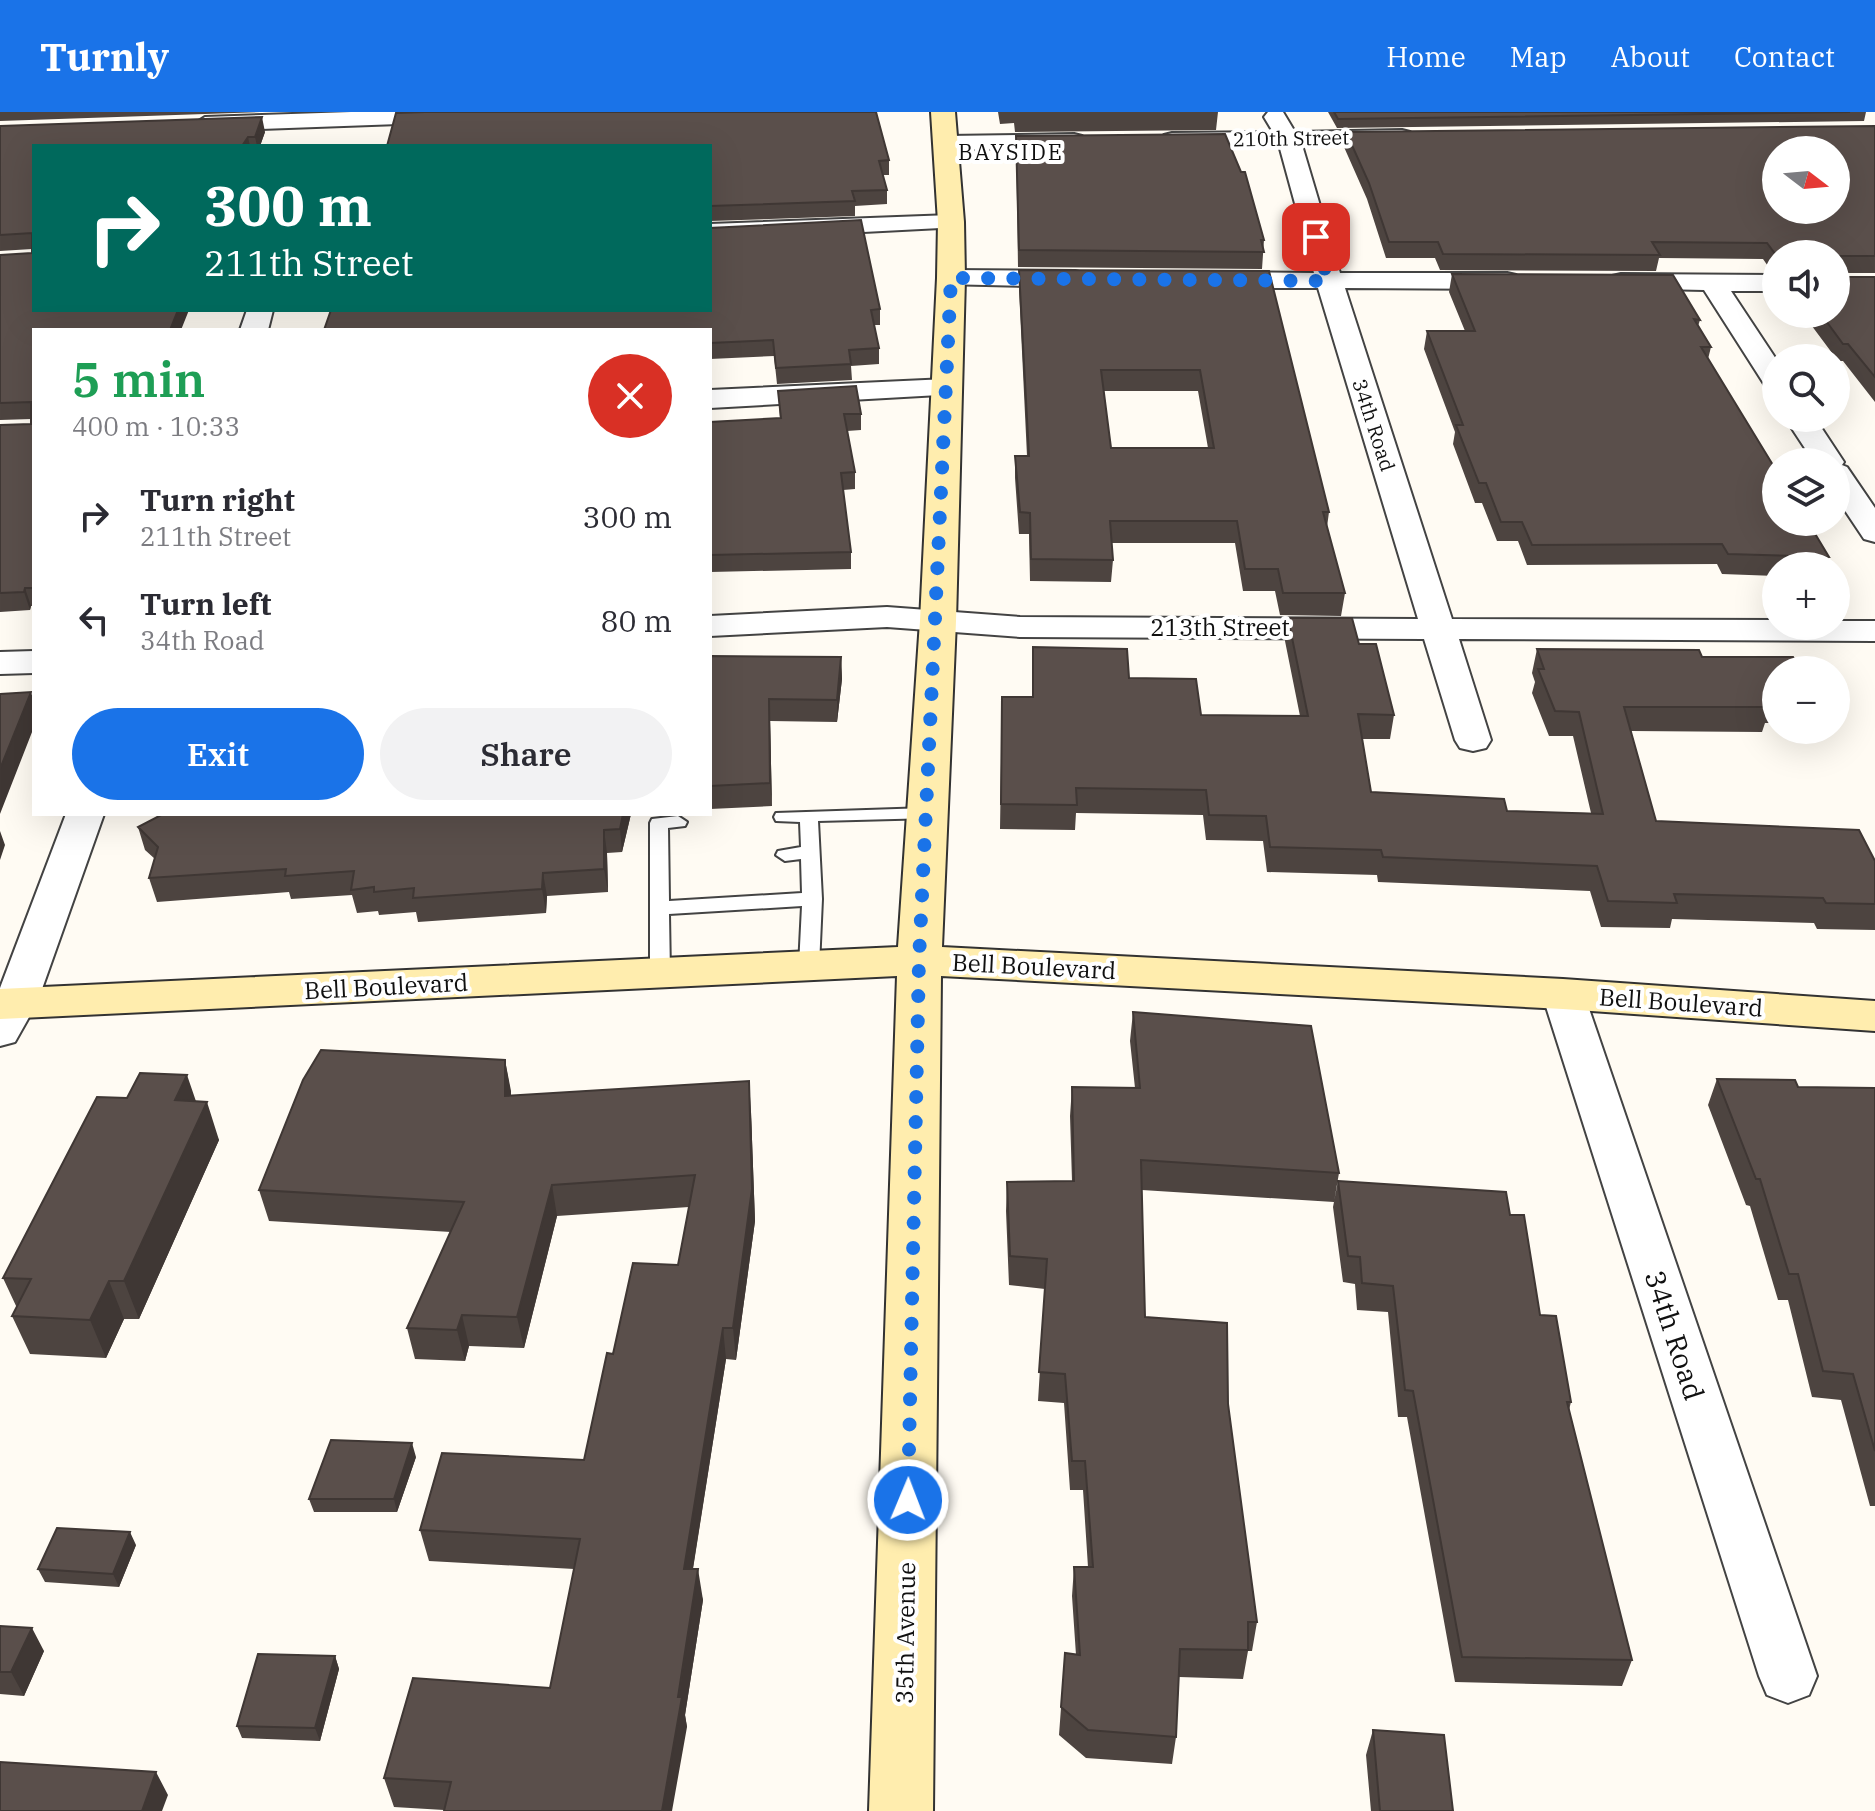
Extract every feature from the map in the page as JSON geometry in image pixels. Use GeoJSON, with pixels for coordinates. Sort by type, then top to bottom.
{"type":"FeatureCollection","features":[{"type":"Feature","properties":{"kind":"street"},"geometry":{"type":"LineString","coordinates":[[185,124],[326,116],[536,112]]}},
{"type":"Feature","properties":{"kind":"street","name":"34th Road"},"geometry":{"type":"LineString","coordinates":[[1273,112],[1288,138],[1328,281],[1473,740]]}},
{"type":"Feature","properties":{"kind":"street"},"geometry":{"type":"LineString","coordinates":[[317,144],[326,116]]}},
{"type":"Feature","properties":{"kind":"street"},"geometry":{"type":"LineString","coordinates":[[945,128],[1096,141]]}},
{"type":"Feature","properties":{"kind":"street","name":"35th Avenue"},"geometry":{"type":"LineString","coordinates":[[901,1811],[919,960],[938,621],[951,278],[945,128]]}},
{"type":"Feature","properties":{"kind":"street","name":"210th Street"},"geometry":{"type":"LineString","coordinates":[[1144,140],[1427,136]]}},
{"type":"Feature","properties":{"kind":"street"},"geometry":{"type":"LineString","coordinates":[[712,232],[951,222]]}},
{"type":"Feature","properties":{"kind":"street"},"geometry":{"type":"LineString","coordinates":[[951,278],[1105,279]]}},
{"type":"Feature","properties":{"kind":"street"},"geometry":{"type":"LineString","coordinates":[[1185,280],[1538,282]]}},
{"type":"Feature","properties":{"kind":"street"},"geometry":{"type":"LineString","coordinates":[[1601,282],[1762,283]]}},
{"type":"Feature","properties":{"kind":"street"},"geometry":{"type":"LineString","coordinates":[[1712,282],[1762,359]]}},
{"type":"Feature","properties":{"kind":"street"},"geometry":{"type":"LineString","coordinates":[[712,399],[947,388]]}},
{"type":"Feature","properties":{"kind":"street"},"geometry":{"type":"LineString","coordinates":[[1850,494],[1875,532]]}},
{"type":"Feature","properties":{"kind":"street","name":"213th Street"},"geometry":{"type":"LineString","coordinates":[[712,626],[887,617],[1020,627],[1875,631]]}},
{"type":"Feature","properties":{"kind":"street"},"geometry":{"type":"LineString","coordinates":[[0,663],[32,662]]}},
{"type":"Feature","properties":{"kind":"street"},"geometry":{"type":"LineString","coordinates":[[5,1013],[84,816]]}},
{"type":"Feature","properties":{"kind":"street","name":"Bell Boulevard"},"geometry":{"type":"LineString","coordinates":[[5,1013],[919,960],[1563,994],[1875,1016]]}},
{"type":"Feature","properties":{"kind":"street","name":"34th Road"},"geometry":{"type":"LineString","coordinates":[[1563,994],[1788,1676]]}},
{"type":"Feature","properties":{"kind":"lane"},"geometry":{"type":"LineString","coordinates":[[783,817],[927,814]]}},
{"type":"Feature","properties":{"kind":"lane"},"geometry":{"type":"LineString","coordinates":[[809,816],[812,899],[809,966]]}},
{"type":"Feature","properties":{"kind":"lane"},"geometry":{"type":"LineString","coordinates":[[660,974],[658,908],[669,862],[659,823],[678,822]]}},
{"type":"Feature","properties":{"kind":"lane"},"geometry":{"type":"LineString","coordinates":[[785,855],[811,852]]}},
{"type":"Feature","properties":{"kind":"lane"},"geometry":{"type":"LineString","coordinates":[[658,908],[812,899]]}},
{"type":"Feature","properties":{"kind":"building"},"geometry":{"type":"Polygon","coordinates":[[[876,112],[889,160],[879,161],[887,190],[852,191],[855,201],[712,206],[712,144],[388,144],[396,113],[876,112]]]}},
{"type":"Feature","properties":{"kind":"building"},"geometry":{"type":"Polygon","coordinates":[[[1334,112],[1850,112],[1338,119],[1334,112]]]}},
{"type":"Feature","properties":{"kind":"building"},"geometry":{"type":"Polygon","coordinates":[[[262,117],[255,137],[248,137],[243,144],[32,144],[32,233],[0,235],[0,126],[262,117]]]}},
{"type":"Feature","properties":{"kind":"building"},"geometry":{"type":"Polygon","coordinates":[[[1875,126],[1875,256],[1850,256],[1850,240],[1652,242],[1660,255],[1443,254],[1438,242],[1389,242],[1369,183],[1346,132],[1875,126]]]}},
{"type":"Feature","properties":{"kind":"building"},"geometry":{"type":"Polygon","coordinates":[[[1225,134],[1241,172],[1245,172],[1264,240],[1261,240],[1264,252],[1019,250],[1016,136],[1225,134]]]}},
{"type":"Feature","properties":{"kind":"building"},"geometry":{"type":"Polygon","coordinates":[[[861,220],[880,309],[871,310],[879,348],[849,350],[851,364],[776,368],[773,340],[712,343],[712,328],[325,328],[330,312],[712,312],[712,228],[861,220]]]}},
{"type":"Feature","properties":{"kind":"building"},"geometry":{"type":"Polygon","coordinates":[[[32,253],[32,312],[177,312],[171,328],[32,328],[32,588],[25,588],[24,592],[0,593],[0,425],[31,424],[31,402],[0,403],[0,255],[32,253]]]}},
{"type":"Feature","properties":{"kind":"building"},"geometry":{"type":"Polygon","coordinates":[[[1019,270],[1269,271],[1329,512],[1323,512],[1345,593],[1283,593],[1278,569],[1245,569],[1237,521],[1110,521],[1113,560],[1031,559],[1030,513],[1020,512],[1015,456],[1029,456],[1019,270]],[[1101,370],[1111,448],[1214,448],[1200,370],[1101,370]]]}},
{"type":"Feature","properties":{"kind":"building"},"geometry":{"type":"Polygon","coordinates":[[[1452,274],[1673,275],[1700,320],[1694,319],[1711,347],[1701,347],[1763,448],[1762,536],[1816,536],[1826,552],[1728,554],[1722,544],[1532,545],[1522,522],[1501,522],[1486,483],[1479,483],[1456,425],[1463,425],[1427,331],[1475,331],[1452,274]]]}},
{"type":"Feature","properties":{"kind":"building"},"geometry":{"type":"Polygon","coordinates":[[[1850,277],[1875,277],[1875,377],[1850,344],[1843,344],[1831,328],[1850,328],[1850,277]]]}},
{"type":"Feature","properties":{"kind":"building"},"geometry":{"type":"Polygon","coordinates":[[[856,386],[861,414],[844,414],[855,472],[841,473],[851,552],[712,555],[712,422],[781,418],[778,391],[856,386]]]}},
{"type":"Feature","properties":{"kind":"building"},"geometry":{"type":"Polygon","coordinates":[[[1288,618],[1352,618],[1359,644],[1376,644],[1394,715],[1358,714],[1371,792],[1504,799],[1507,811],[1603,814],[1579,712],[1555,711],[1538,669],[1544,669],[1537,649],[1699,650],[1702,657],[1762,657],[1762,707],[1624,707],[1656,821],[1859,830],[1875,861],[1875,904],[1826,903],[1823,898],[1674,894],[1677,903],[1608,901],[1597,866],[1383,857],[1381,850],[1270,847],[1266,816],[1209,815],[1206,790],[1076,788],[1077,805],[1001,804],[1002,697],[1033,697],[1033,647],[1127,649],[1129,678],[1196,679],[1201,715],[1308,716],[1288,618]]]}},
{"type":"Feature","properties":{"kind":"building"},"geometry":{"type":"Polygon","coordinates":[[[712,656],[841,657],[837,700],[769,699],[770,783],[712,786],[712,656]]]}},
{"type":"Feature","properties":{"kind":"building"},"geometry":{"type":"Polygon","coordinates":[[[31,692],[0,769],[0,694],[31,692]]]}},
{"type":"Feature","properties":{"kind":"building"},"geometry":{"type":"Polygon","coordinates":[[[159,816],[623,816],[620,829],[604,830],[604,869],[543,873],[542,889],[413,898],[414,888],[374,892],[374,887],[351,890],[354,871],[285,876],[286,869],[149,878],[158,847],[138,827],[159,816]]]}},
{"type":"Feature","properties":{"kind":"building"},"geometry":{"type":"Polygon","coordinates":[[[1133,1012],[1311,1026],[1339,1173],[1141,1160],[1145,1317],[1227,1323],[1228,1404],[1257,1622],[1248,1622],[1248,1650],[1180,1649],[1176,1737],[1088,1730],[1061,1707],[1065,1653],[1080,1655],[1074,1567],[1093,1567],[1085,1461],[1072,1461],[1065,1374],[1039,1372],[1047,1259],[1010,1256],[1007,1182],[1074,1181],[1072,1087],[1140,1088],[1133,1012]]]}},
{"type":"Feature","properties":{"kind":"building"},"geometry":{"type":"Polygon","coordinates":[[[321,1050],[505,1060],[505,1096],[749,1081],[752,1189],[733,1328],[723,1328],[684,1569],[698,1569],[678,1697],[682,1697],[662,1811],[444,1811],[451,1782],[384,1778],[413,1678],[550,1688],[580,1539],[420,1530],[442,1453],[584,1460],[607,1353],[613,1354],[633,1263],[678,1265],[695,1175],[552,1185],[517,1317],[462,1315],[457,1330],[407,1328],[464,1202],[259,1190],[303,1080],[321,1050]]]}},
{"type":"Feature","properties":{"kind":"building"},"geometry":{"type":"Polygon","coordinates":[[[140,1073],[187,1075],[175,1100],[207,1102],[124,1281],[109,1281],[90,1320],[12,1316],[31,1279],[3,1278],[97,1097],[127,1098],[140,1073]]]}},
{"type":"Feature","properties":{"kind":"building"},"geometry":{"type":"Polygon","coordinates":[[[1717,1079],[1795,1080],[1798,1087],[1875,1088],[1875,1451],[1853,1374],[1823,1371],[1798,1274],[1789,1274],[1760,1179],[1756,1179],[1717,1079]]]}},
{"type":"Feature","properties":{"kind":"building"},"geometry":{"type":"Polygon","coordinates":[[[1338,1181],[1506,1192],[1510,1215],[1524,1215],[1540,1315],[1556,1316],[1571,1402],[1567,1402],[1632,1660],[1462,1657],[1413,1391],[1405,1390],[1393,1286],[1362,1283],[1360,1257],[1348,1256],[1338,1181]]]}},
{"type":"Feature","properties":{"kind":"building"},"geometry":{"type":"Polygon","coordinates":[[[331,1440],[412,1443],[394,1499],[309,1499],[331,1440]]]}},
{"type":"Feature","properties":{"kind":"building"},"geometry":{"type":"Polygon","coordinates":[[[57,1528],[130,1532],[113,1574],[38,1569],[57,1528]]]}},
{"type":"Feature","properties":{"kind":"building"},"geometry":{"type":"Polygon","coordinates":[[[0,1626],[32,1628],[11,1672],[0,1672],[0,1626]]]}},
{"type":"Feature","properties":{"kind":"building"},"geometry":{"type":"Polygon","coordinates":[[[258,1654],[335,1656],[315,1728],[237,1726],[258,1654]]]}},
{"type":"Feature","properties":{"kind":"building"},"geometry":{"type":"Polygon","coordinates":[[[1373,1730],[1444,1735],[1453,1811],[1380,1811],[1373,1730]]]}},
{"type":"Feature","properties":{"kind":"building"},"geometry":{"type":"Polygon","coordinates":[[[0,1762],[156,1772],[142,1811],[0,1811],[0,1762]]]}},
{"type":"Feature","properties":{"kind":"district","name":"BAYSIDE"},"geometry":{"type":"Point","coordinates":[1011,151]}},
{"type":"Feature","properties":{"kind":"route"},"geometry":{"type":"LineString","coordinates":[[908,1500],[919,960],[938,621],[951,278],[1328,281],[1316,237]]}}]}
